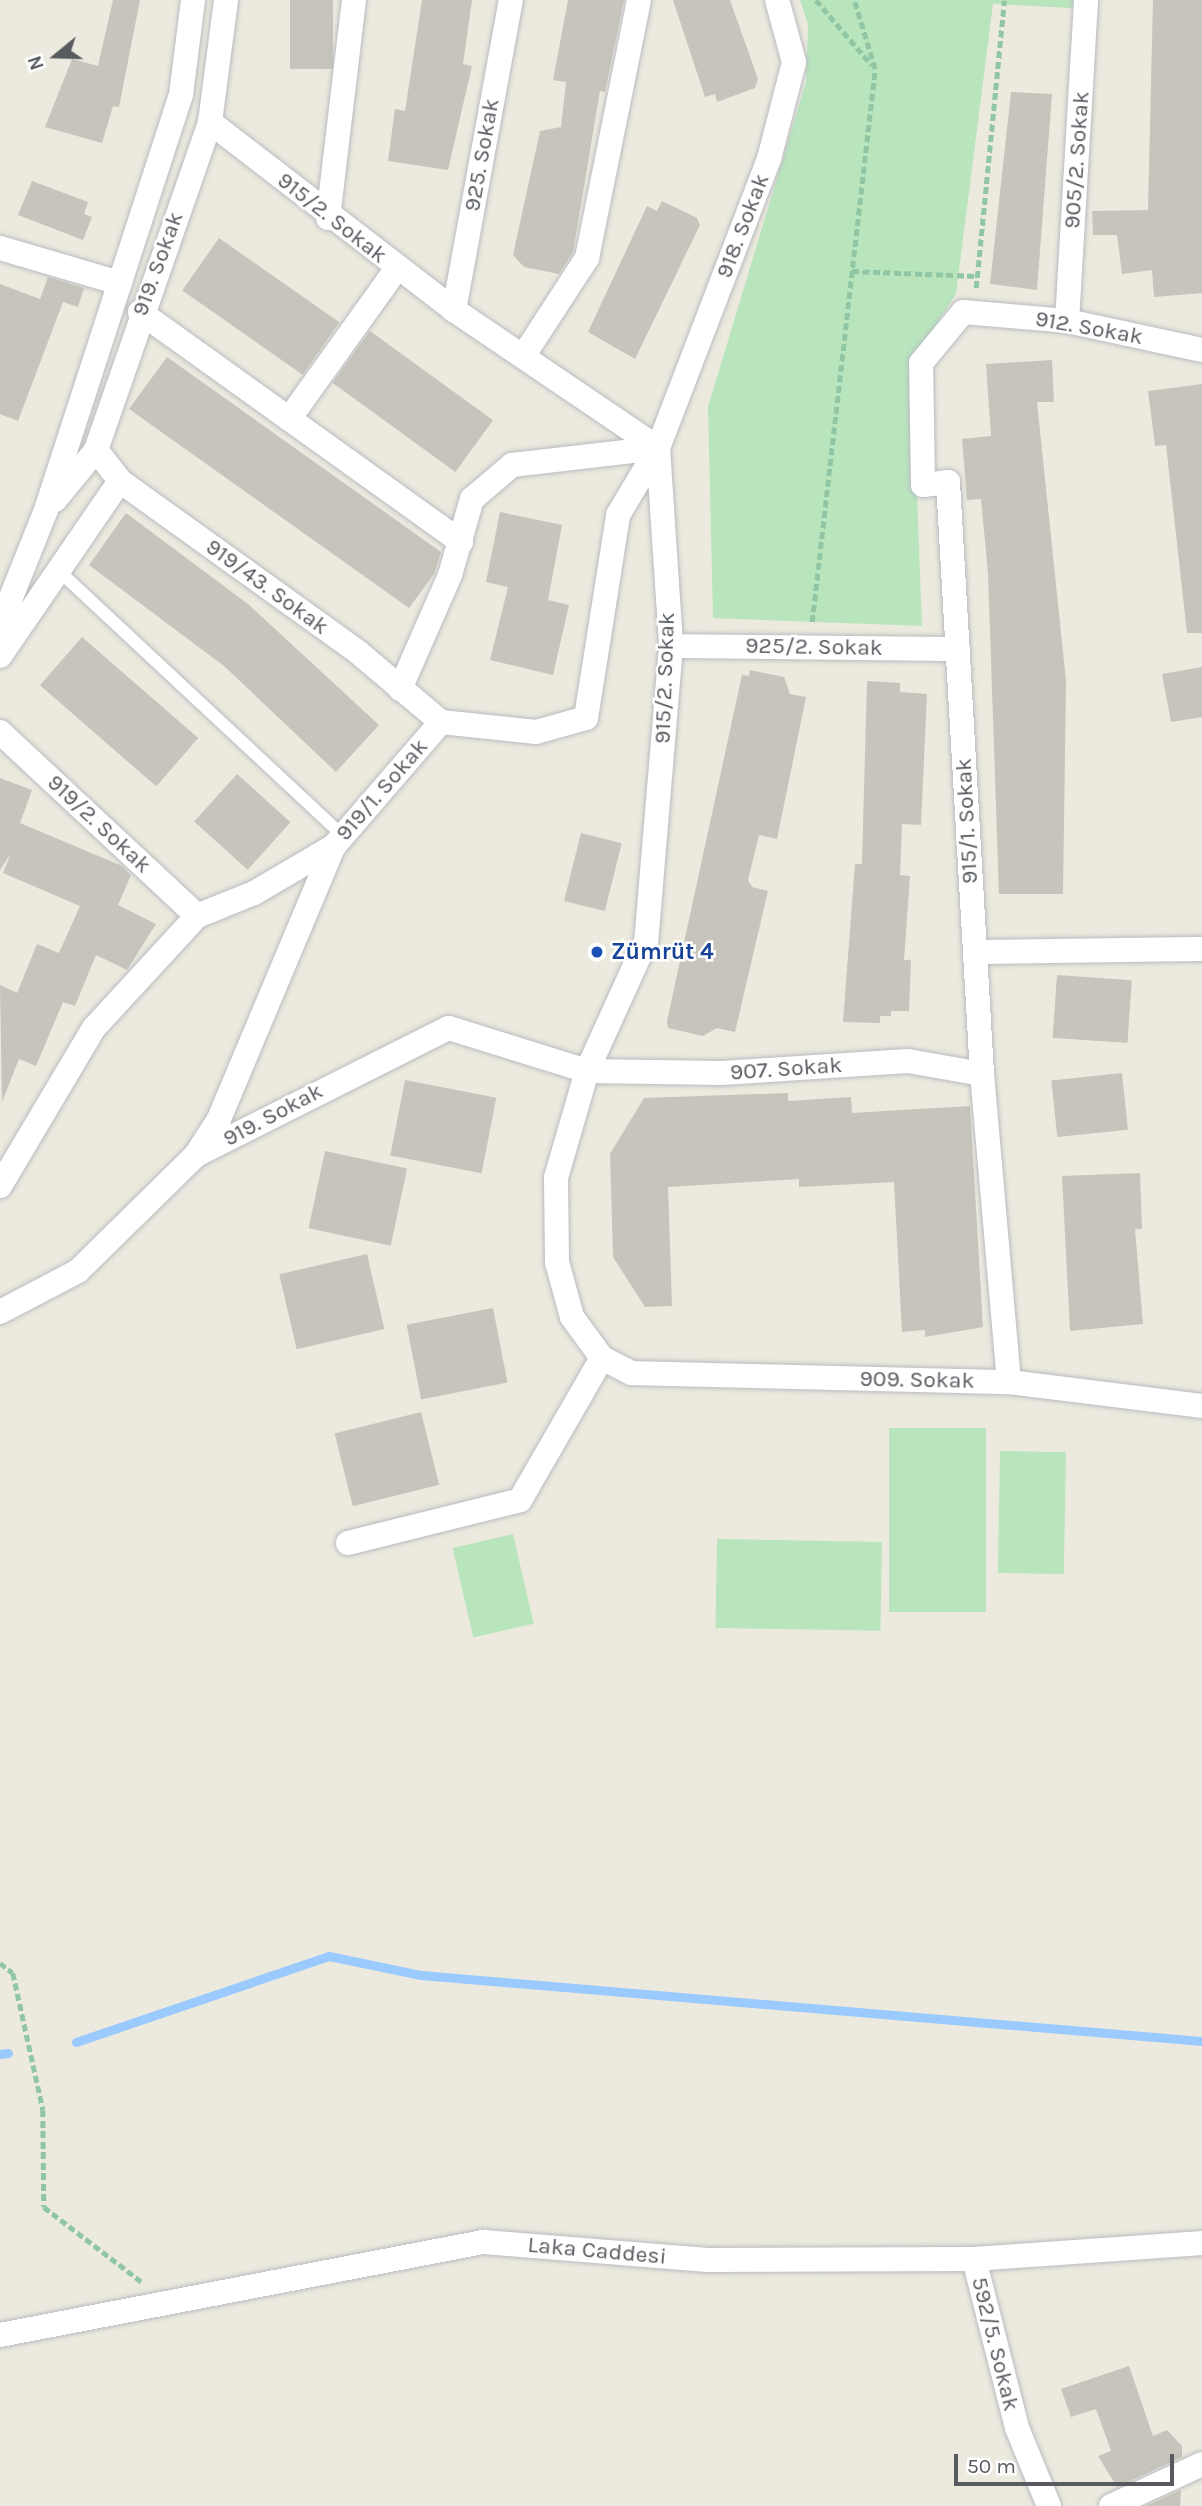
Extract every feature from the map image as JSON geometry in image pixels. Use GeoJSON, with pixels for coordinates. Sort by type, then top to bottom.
{"type":"FeatureCollection","features":[{"type":"Feature","properties":{"kind":"street","name":"919. Sokak"},"geometry":{"type":"LineString","coordinates":[[0,625],[46,510],[181,95],[193,0]]}},
{"type":"Feature","properties":{"kind":"street","name":"919. Sokak"},"geometry":{"type":"LineString","coordinates":[[46,510],[96,450],[140,312],[210,122],[226,0]]}},
{"type":"Feature","properties":{"kind":"street"},"geometry":{"type":"LineString","coordinates":[[328,218],[354,0]]}},
{"type":"Feature","properties":{"kind":"street","name":"925. Sokak"},"geometry":{"type":"LineString","coordinates":[[454,310],[511,0]]}},
{"type":"Feature","properties":{"kind":"street"},"geometry":{"type":"LineString","coordinates":[[524,355],[587,258],[639,0]]}},
{"type":"Feature","properties":{"kind":"street","name":"918. Sokak"},"geometry":{"type":"LineString","coordinates":[[658,448],[769,159],[794,62],[777,0]]}},
{"type":"Feature","properties":{"kind":"street","name":"905/2. Sokak"},"geometry":{"type":"LineString","coordinates":[[1067,321],[1086,0]]}},
{"type":"Feature","properties":{"kind":"street","name":"915/2. Sokak"},"geometry":{"type":"LineString","coordinates":[[210,122],[328,218],[454,310],[658,448],[671,646],[646,941],[587,1070],[556,1178],[557,1262],[572,1318],[602,1358],[631,1373]]}},
{"type":"Feature","properties":{"kind":"street"},"geometry":{"type":"LineString","coordinates":[[0,248],[120,283]]}},
{"type":"Feature","properties":{"kind":"street"},"geometry":{"type":"LineString","coordinates":[[289,419],[397,268]]}},
{"type":"Feature","properties":{"kind":"street"},"geometry":{"type":"LineString","coordinates":[[140,312],[461,542]]}},
{"type":"Feature","properties":{"kind":"street","name":"915/1. Sokak"},"geometry":{"type":"LineString","coordinates":[[974,313],[963,312],[922,363],[923,485],[948,482],[982,1074],[1009,1382]]}},
{"type":"Feature","properties":{"kind":"street","name":"912. Sokak"},"geometry":{"type":"LineString","coordinates":[[974,313],[1067,321],[1202,349]]}},
{"type":"Feature","properties":{"kind":"street"},"geometry":{"type":"LineString","coordinates":[[400,690],[461,542],[472,499],[512,465],[658,448]]}},
{"type":"Feature","properties":{"kind":"street","name":"919/1. Sokak"},"geometry":{"type":"LineString","coordinates":[[0,1186],[93,1028],[197,916],[254,893],[338,841],[441,722],[536,732],[586,718],[618,515],[658,448]]}},
{"type":"Feature","properties":{"kind":"street","name":"919/43. Sokak"},"geometry":{"type":"LineString","coordinates":[[96,450],[120,481],[441,722]]}},
{"type":"Feature","properties":{"kind":"street"},"geometry":{"type":"LineString","coordinates":[[0,656],[120,481]]}},
{"type":"Feature","properties":{"kind":"street","name":"925/2. Sokak"},"geometry":{"type":"LineString","coordinates":[[671,646],[957,649]]}},
{"type":"Feature","properties":{"kind":"street","name":"919/2. Sokak"},"geometry":{"type":"LineString","coordinates":[[0,732],[197,916]]}},
{"type":"Feature","properties":{"kind":"street"},"geometry":{"type":"LineString","coordinates":[[196,1155],[219,1119],[338,841]]}},
{"type":"Feature","properties":{"kind":"street"},"geometry":{"type":"LineString","coordinates":[[975,952],[1202,949]]}},
{"type":"Feature","properties":{"kind":"street","name":"919. Sokak"},"geometry":{"type":"LineString","coordinates":[[0,1312],[25,1303],[78,1270],[196,1155],[449,1028],[587,1070]]}},
{"type":"Feature","properties":{"kind":"street","name":"907. Sokak"},"geometry":{"type":"LineString","coordinates":[[587,1070],[722,1073],[908,1061],[982,1074]]}},
{"type":"Feature","properties":{"kind":"street"},"geometry":{"type":"LineString","coordinates":[[0,1289],[25,1303]]}},
{"type":"Feature","properties":{"kind":"street"},"geometry":{"type":"LineString","coordinates":[[348,1543],[520,1500],[602,1358]]}},
{"type":"Feature","properties":{"kind":"street","name":"909. Sokak"},"geometry":{"type":"LineString","coordinates":[[631,1373],[1009,1382],[1202,1406]]}},
{"type":"Feature","properties":{"kind":"street","name":"Laka Caddesi"},"geometry":{"type":"LineString","coordinates":[[0,2335],[174,2305],[484,2242],[707,2260],[974,2259],[1202,2243]]}},
{"type":"Feature","properties":{"kind":"street","name":"592/5. Sokak"},"geometry":{"type":"LineString","coordinates":[[974,2259],[1017,2428],[1049,2506]]}},
{"type":"Feature","properties":{"kind":"street"},"geometry":{"type":"LineString","coordinates":[[1111,2506],[1202,2464]]}},
{"type":"Feature","properties":{"kind":"lane"},"geometry":{"type":"LineString","coordinates":[[59,571],[338,841]]}},
{"type":"Feature","properties":{"kind":"path"},"geometry":{"type":"LineString","coordinates":[[816,0],[875,69]]}},
{"type":"Feature","properties":{"kind":"path"},"geometry":{"type":"LineString","coordinates":[[809,647],[875,69],[854,0]]}},
{"type":"Feature","properties":{"kind":"path"},"geometry":{"type":"LineString","coordinates":[[974,313],[1004,0]]}},
{"type":"Feature","properties":{"kind":"path"},"geometry":{"type":"LineString","coordinates":[[852,271],[977,276]]}},
{"type":"Feature","properties":{"kind":"path"},"geometry":{"type":"LineString","coordinates":[[0,1963],[13,1973],[43,2110],[44,2207],[174,2305]]}},
{"type":"Feature","properties":{"kind":"green space"},"geometry":{"type":"Polygon","coordinates":[[[800,0],[1073,0],[1073,8],[993,4],[956,294],[912,361],[922,626],[713,618],[708,407],[806,82],[808,24],[800,0]]]}},
{"type":"Feature","properties":{"kind":"green space"},"geometry":{"type":"Polygon","coordinates":[[[889,1428],[986,1428],[986,1612],[889,1612],[889,1428]]]}},
{"type":"Feature","properties":{"kind":"green space"},"geometry":{"type":"Polygon","coordinates":[[[1000,1451],[1066,1452],[1064,1574],[998,1573],[1000,1451]]]}},
{"type":"Feature","properties":{"kind":"green space"},"geometry":{"type":"Polygon","coordinates":[[[513,1534],[534,1624],[473,1638],[453,1548],[513,1534]]]}},
{"type":"Feature","properties":{"kind":"green space"},"geometry":{"type":"Polygon","coordinates":[[[717,1539],[882,1542],[880,1631],[715,1628],[717,1539]]]}},
{"type":"Feature","properties":{"kind":"building"},"geometry":{"type":"Polygon","coordinates":[[[113,0],[140,0],[119,107],[113,106],[102,143],[45,127],[72,59],[98,66],[113,0]]]}},
{"type":"Feature","properties":{"kind":"building"},"geometry":{"type":"Polygon","coordinates":[[[290,0],[333,0],[333,69],[290,69],[290,0]]]}},
{"type":"Feature","properties":{"kind":"building"},"geometry":{"type":"Polygon","coordinates":[[[422,0],[472,0],[463,64],[472,66],[448,170],[388,161],[395,109],[405,111],[422,0]]]}},
{"type":"Feature","properties":{"kind":"building"},"geometry":{"type":"Polygon","coordinates":[[[568,0],[624,0],[605,92],[600,91],[573,252],[559,274],[524,267],[513,255],[540,131],[561,127],[566,82],[553,80],[568,0]]]}},
{"type":"Feature","properties":{"kind":"building"},"geometry":{"type":"Polygon","coordinates":[[[673,0],[730,0],[758,79],[755,88],[717,102],[715,94],[705,97],[673,0]]]}},
{"type":"Feature","properties":{"kind":"building"},"geometry":{"type":"Polygon","coordinates":[[[1153,0],[1202,0],[1202,293],[1154,297],[1152,270],[1122,274],[1117,235],[1093,235],[1092,211],[1148,210],[1153,0]]]}},
{"type":"Feature","properties":{"kind":"building"},"geometry":{"type":"Polygon","coordinates":[[[1011,92],[1052,94],[1037,290],[990,284],[1011,92]]]}},
{"type":"Feature","properties":{"kind":"building"},"geometry":{"type":"Polygon","coordinates":[[[32,181],[88,202],[84,214],[92,217],[83,240],[18,215],[32,181]]]}},
{"type":"Feature","properties":{"kind":"building"},"geometry":{"type":"Polygon","coordinates":[[[662,201],[697,218],[700,225],[635,359],[588,332],[647,206],[657,211],[662,201]]]}},
{"type":"Feature","properties":{"kind":"building"},"geometry":{"type":"Polygon","coordinates":[[[219,238],[339,322],[303,375],[182,290],[219,238]]]}},
{"type":"Feature","properties":{"kind":"building"},"geometry":{"type":"Polygon","coordinates":[[[48,277],[84,288],[78,307],[63,302],[18,421],[0,414],[0,284],[40,299],[48,277]]]}},
{"type":"Feature","properties":{"kind":"building"},"geometry":{"type":"Polygon","coordinates":[[[370,331],[493,420],[455,472],[332,383],[370,331]]]}},
{"type":"Feature","properties":{"kind":"building"},"geometry":{"type":"Polygon","coordinates":[[[167,357],[441,552],[434,574],[409,608],[129,409],[167,357]]]}},
{"type":"Feature","properties":{"kind":"building"},"geometry":{"type":"Polygon","coordinates":[[[1052,360],[1054,402],[1037,402],[1066,681],[1063,894],[999,894],[988,573],[981,499],[967,500],[962,439],[991,436],[986,364],[1052,360]]]}},
{"type":"Feature","properties":{"kind":"building"},"geometry":{"type":"Polygon","coordinates":[[[1202,384],[1202,633],[1187,633],[1166,445],[1155,446],[1148,391],[1202,384]]]}},
{"type":"Feature","properties":{"kind":"building"},"geometry":{"type":"Polygon","coordinates":[[[500,512],[562,525],[548,600],[569,605],[553,675],[490,660],[508,587],[486,582],[500,512]]]}},
{"type":"Feature","properties":{"kind":"building"},"geometry":{"type":"Polygon","coordinates":[[[126,513],[248,604],[379,725],[336,772],[224,666],[89,565],[126,513]]]}},
{"type":"Feature","properties":{"kind":"building"},"geometry":{"type":"Polygon","coordinates":[[[82,637],[198,738],[156,786],[40,685],[82,637]]]}},
{"type":"Feature","properties":{"kind":"building"},"geometry":{"type":"Polygon","coordinates":[[[1202,667],[1202,717],[1171,722],[1162,674],[1202,667]]]}},
{"type":"Feature","properties":{"kind":"building"},"geometry":{"type":"Polygon","coordinates":[[[750,670],[784,677],[790,694],[806,697],[777,839],[759,835],[748,880],[752,887],[768,891],[735,1032],[717,1028],[703,1036],[668,1028],[667,1021],[742,675],[749,676],[750,670]]]}},
{"type":"Feature","properties":{"kind":"building"},"geometry":{"type":"Polygon","coordinates":[[[867,681],[900,683],[900,692],[927,694],[921,825],[902,824],[900,875],[910,876],[904,960],[911,960],[909,1011],[891,1011],[891,1016],[880,1016],[880,1023],[843,1022],[855,864],[862,864],[867,681]]]}},
{"type":"Feature","properties":{"kind":"building"},"geometry":{"type":"Polygon","coordinates":[[[237,774],[291,822],[248,870],[194,822],[237,774]]]}},
{"type":"Feature","properties":{"kind":"building"},"geometry":{"type":"Polygon","coordinates":[[[0,778],[32,790],[20,823],[122,866],[131,875],[118,905],[156,924],[127,970],[96,955],[75,1006],[63,1002],[36,1066],[19,1059],[2,1102],[0,985],[17,993],[37,944],[59,953],[80,906],[3,873],[11,853],[0,870],[0,778]]]}},
{"type":"Feature","properties":{"kind":"building"},"geometry":{"type":"Polygon","coordinates":[[[581,833],[622,843],[605,911],[564,901],[581,833]]]}},
{"type":"Feature","properties":{"kind":"building"},"geometry":{"type":"Polygon","coordinates":[[[1057,975],[1132,980],[1127,1043],[1053,1038],[1057,975]]]}},
{"type":"Feature","properties":{"kind":"building"},"geometry":{"type":"Polygon","coordinates":[[[1122,1073],[1128,1130],[1057,1137],[1051,1080],[1122,1073]]]}},
{"type":"Feature","properties":{"kind":"building"},"geometry":{"type":"Polygon","coordinates":[[[405,1080],[496,1098],[482,1173],[390,1156],[405,1080]]]}},
{"type":"Feature","properties":{"kind":"building"},"geometry":{"type":"Polygon","coordinates":[[[788,1093],[788,1101],[851,1097],[852,1113],[970,1106],[983,1327],[925,1337],[925,1330],[902,1332],[894,1182],[799,1187],[799,1179],[668,1187],[672,1306],[645,1307],[613,1257],[610,1154],[644,1098],[788,1093]]]}},
{"type":"Feature","properties":{"kind":"building"},"geometry":{"type":"Polygon","coordinates":[[[325,1151],[407,1168],[391,1246],[309,1228],[325,1151]]]}},
{"type":"Feature","properties":{"kind":"building"},"geometry":{"type":"Polygon","coordinates":[[[1140,1173],[1142,1229],[1135,1229],[1143,1324],[1070,1331],[1062,1176],[1140,1173]]]}},
{"type":"Feature","properties":{"kind":"building"},"geometry":{"type":"Polygon","coordinates":[[[367,1254],[384,1329],[297,1349],[279,1274],[367,1254]]]}},
{"type":"Feature","properties":{"kind":"building"},"geometry":{"type":"Polygon","coordinates":[[[493,1308],[508,1383],[421,1399],[407,1325],[493,1308]]]}},
{"type":"Feature","properties":{"kind":"building"},"geometry":{"type":"Polygon","coordinates":[[[421,1412],[439,1485],[353,1506],[335,1434],[421,1412]]]}},
{"type":"Feature","properties":{"kind":"building"},"geometry":{"type":"Polygon","coordinates":[[[1129,2366],[1153,2436],[1167,2430],[1182,2446],[1182,2457],[1117,2487],[1098,2456],[1111,2451],[1096,2409],[1071,2417],[1061,2389],[1129,2366]]]}},
{"type":"Feature","properties":{"kind":"building"},"geometry":{"type":"Polygon","coordinates":[[[1181,2490],[1180,2506],[1146,2506],[1181,2490]]]}},
{"type":"Feature","properties":{"kind":"waterway"},"geometry":{"type":"LineString","coordinates":[[76,2042],[329,1956],[421,1975],[1202,2041]]}},
{"type":"Feature","properties":{"kind":"waterway"},"geometry":{"type":"LineString","coordinates":[[0,2054],[8,2053]]}},
{"type":"Feature","properties":{"kind":"place","name":"Zümrüt 4"},"geometry":{"type":"Point","coordinates":[597,952]}}]}
